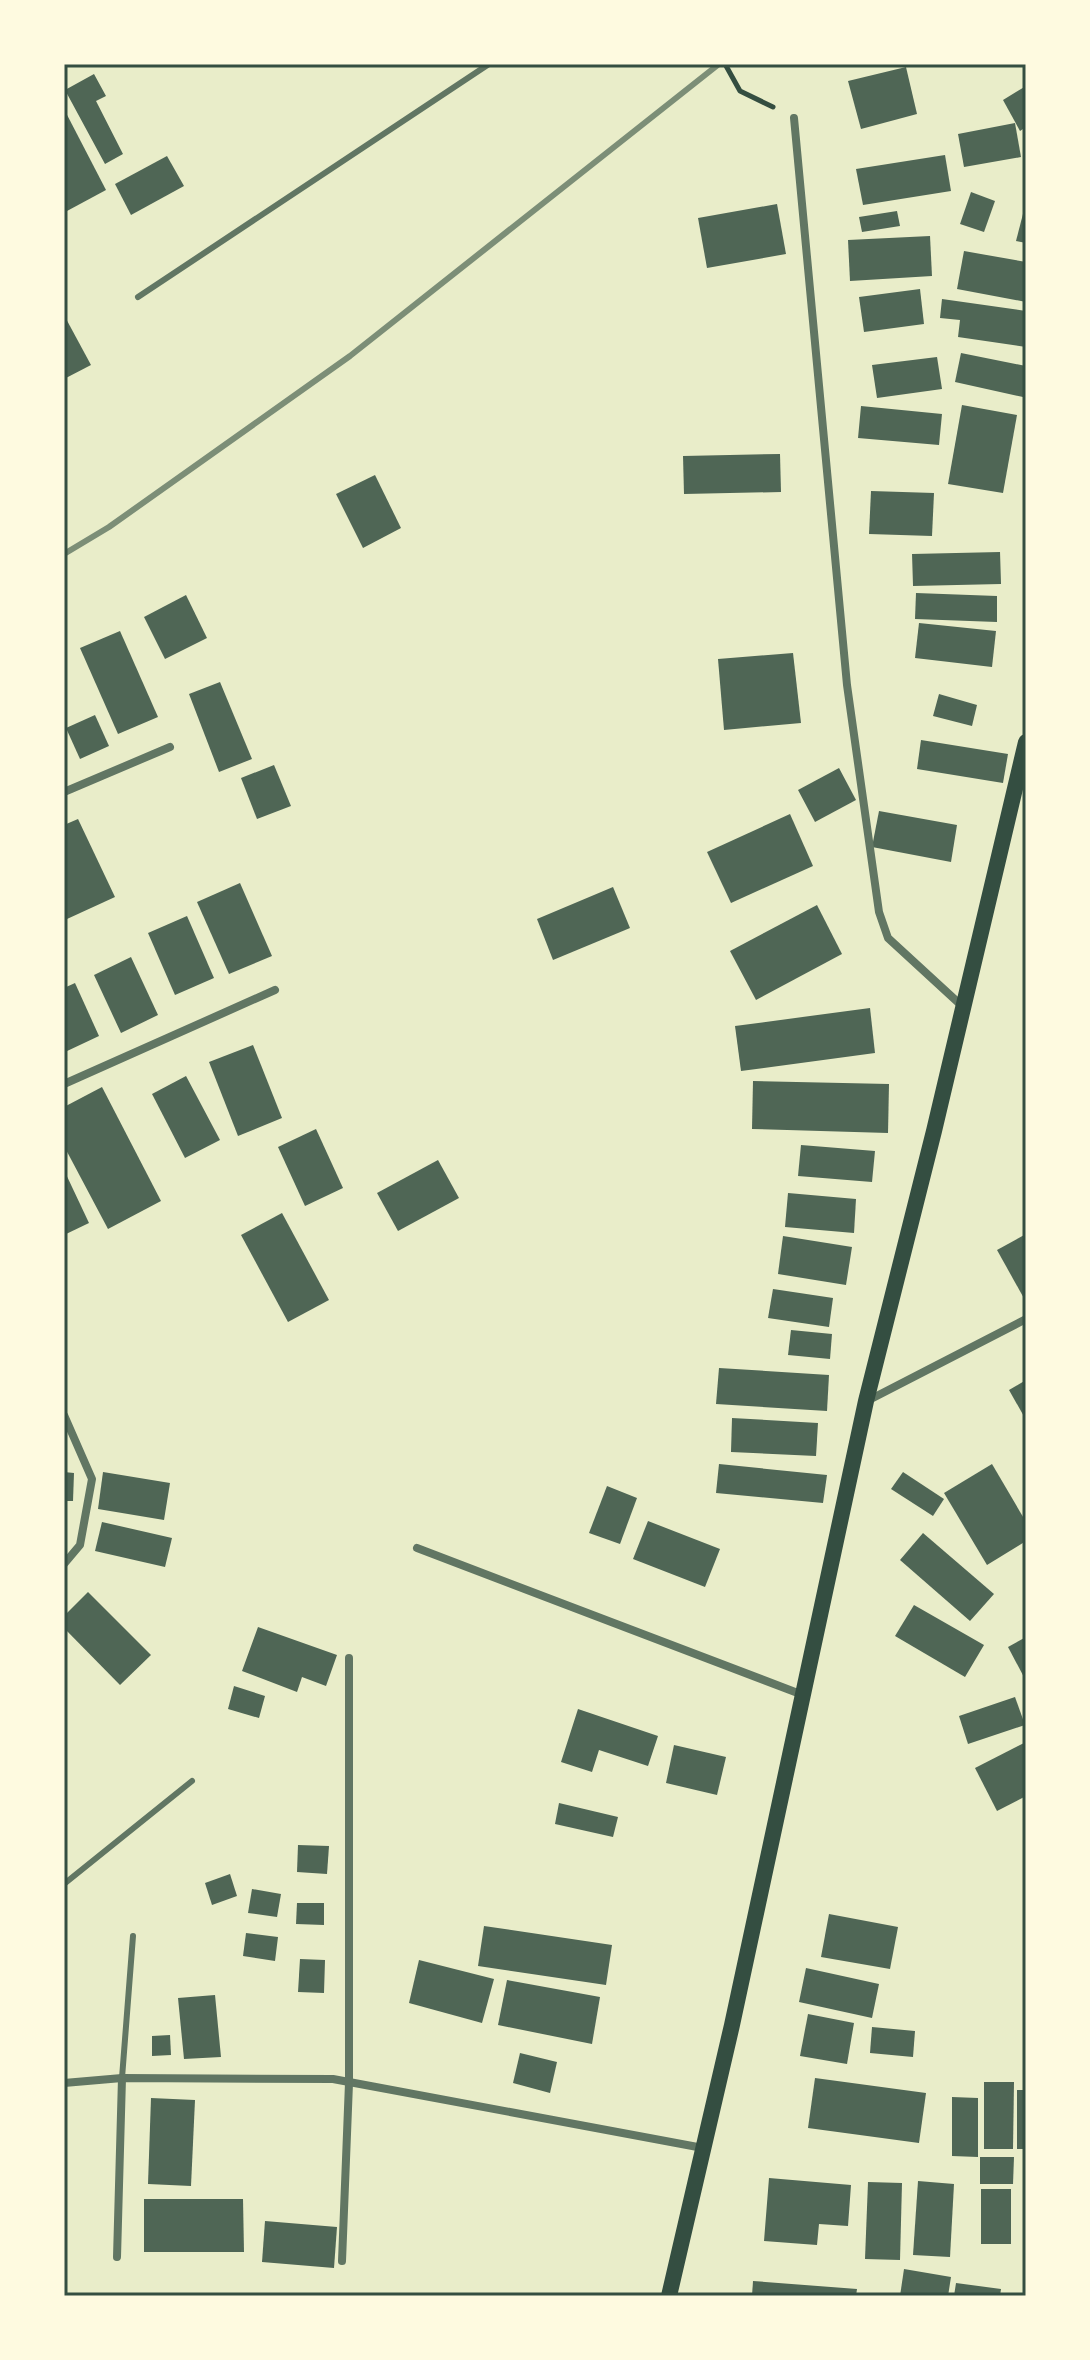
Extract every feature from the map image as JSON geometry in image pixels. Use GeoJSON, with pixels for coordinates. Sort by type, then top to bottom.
{"type":"FeatureCollection","features":[{"type":"Feature","properties":{"kind":"main road"},"geometry":{"type":"LineString","coordinates":[[669,2296],[732,2025],[866,1401],[1026,742]]}},
{"type":"Feature","properties":{"kind":"street"},"geometry":{"type":"LineString","coordinates":[[794,118],[847,685],[879,912],[888,938],[964,1007]]}},
{"type":"Feature","properties":{"kind":"street"},"geometry":{"type":"LineString","coordinates":[[64,792],[170,747]]}},
{"type":"Feature","properties":{"kind":"street"},"geometry":{"type":"LineString","coordinates":[[64,1084],[275,990]]}},
{"type":"Feature","properties":{"kind":"street"},"geometry":{"type":"LineString","coordinates":[[866,1401],[1026,1319]]}},
{"type":"Feature","properties":{"kind":"street"},"geometry":{"type":"LineString","coordinates":[[64,1415],[92,1479],[80,1545],[64,1564]]}},
{"type":"Feature","properties":{"kind":"street"},"geometry":{"type":"LineString","coordinates":[[417,1548],[803,1695]]}},
{"type":"Feature","properties":{"kind":"street"},"geometry":{"type":"LineString","coordinates":[[342,2261],[349,2083],[349,1658]]}},
{"type":"Feature","properties":{"kind":"street"},"geometry":{"type":"LineString","coordinates":[[117,2257],[122,2078]]}},
{"type":"Feature","properties":{"kind":"street"},"geometry":{"type":"LineString","coordinates":[[64,2083],[122,2078],[333,2079],[703,2148]]}},
{"type":"Feature","properties":{"kind":"lane"},"geometry":{"type":"LineString","coordinates":[[138,297],[489,64]]}},
{"type":"Feature","properties":{"kind":"lane"},"geometry":{"type":"LineString","coordinates":[[64,1884],[192,1781]]}},
{"type":"Feature","properties":{"kind":"lane"},"geometry":{"type":"LineString","coordinates":[[122,2078],[133,1936]]}},
{"type":"Feature","properties":{"kind":"path"},"geometry":{"type":"LineString","coordinates":[[725,64],[740,91],[794,118]]}},
{"type":"Feature","properties":{"kind":"building"},"geometry":{"type":"Polygon","coordinates":[[[906,67],[917,114],[861,129],[848,81],[906,67]]]}},
{"type":"Feature","properties":{"kind":"building"},"geometry":{"type":"Polygon","coordinates":[[[94,74],[106,96],[96,101],[123,154],[105,164],[65,90],[94,74]]]}},
{"type":"Feature","properties":{"kind":"building"},"geometry":{"type":"Polygon","coordinates":[[[1026,86],[1026,127],[1020,131],[1003,100],[1026,86]]]}},
{"type":"Feature","properties":{"kind":"building"},"geometry":{"type":"Polygon","coordinates":[[[64,109],[106,190],[67,211],[64,205],[64,109]]]}},
{"type":"Feature","properties":{"kind":"building"},"geometry":{"type":"Polygon","coordinates":[[[1015,123],[1021,157],[964,167],[958,134],[1015,123]]]}},
{"type":"Feature","properties":{"kind":"building"},"geometry":{"type":"Polygon","coordinates":[[[945,155],[951,191],[863,205],[856,169],[945,155]]]}},
{"type":"Feature","properties":{"kind":"building"},"geometry":{"type":"Polygon","coordinates":[[[167,156],[184,186],[131,215],[115,184],[167,156]]]}},
{"type":"Feature","properties":{"kind":"building"},"geometry":{"type":"Polygon","coordinates":[[[971,192],[995,201],[984,232],[960,224],[971,192]]]}},
{"type":"Feature","properties":{"kind":"building"},"geometry":{"type":"Polygon","coordinates":[[[777,204],[786,254],[707,268],[698,218],[777,204]]]}},
{"type":"Feature","properties":{"kind":"building"},"geometry":{"type":"Polygon","coordinates":[[[1026,206],[1026,243],[1016,241],[1026,206]]]}},
{"type":"Feature","properties":{"kind":"building"},"geometry":{"type":"Polygon","coordinates":[[[897,211],[900,226],[862,232],[859,217],[897,211]]]}},
{"type":"Feature","properties":{"kind":"building"},"geometry":{"type":"Polygon","coordinates":[[[930,236],[932,276],[850,281],[848,240],[930,236]]]}},
{"type":"Feature","properties":{"kind":"building"},"geometry":{"type":"Polygon","coordinates":[[[964,251],[1026,262],[1026,302],[957,289],[964,251]]]}},
{"type":"Feature","properties":{"kind":"building"},"geometry":{"type":"Polygon","coordinates":[[[920,289],[924,324],[864,332],[859,297],[920,289]]]}},
{"type":"Feature","properties":{"kind":"building"},"geometry":{"type":"Polygon","coordinates":[[[942,299],[1026,311],[1026,347],[958,337],[960,320],[940,318],[942,299]]]}},
{"type":"Feature","properties":{"kind":"building"},"geometry":{"type":"Polygon","coordinates":[[[64,315],[91,365],[64,379],[64,315]]]}},
{"type":"Feature","properties":{"kind":"building"},"geometry":{"type":"Polygon","coordinates":[[[961,353],[1026,366],[1023,397],[955,382],[961,353]]]}},
{"type":"Feature","properties":{"kind":"building"},"geometry":{"type":"Polygon","coordinates":[[[937,357],[942,389],[877,398],[872,365],[937,357]]]}},
{"type":"Feature","properties":{"kind":"building"},"geometry":{"type":"Polygon","coordinates":[[[962,405],[1017,415],[1003,493],[948,484],[962,405]]]}},
{"type":"Feature","properties":{"kind":"building"},"geometry":{"type":"Polygon","coordinates":[[[861,406],[942,414],[939,445],[858,438],[861,406]]]}},
{"type":"Feature","properties":{"kind":"building"},"geometry":{"type":"Polygon","coordinates":[[[780,454],[781,492],[684,494],[683,456],[780,454]]]}},
{"type":"Feature","properties":{"kind":"building"},"geometry":{"type":"Polygon","coordinates":[[[375,475],[401,528],[363,548],[336,494],[375,475]]]}},
{"type":"Feature","properties":{"kind":"building"},"geometry":{"type":"Polygon","coordinates":[[[871,491],[934,493],[932,536],[869,534],[871,491]]]}},
{"type":"Feature","properties":{"kind":"building"},"geometry":{"type":"Polygon","coordinates":[[[1000,552],[1001,584],[913,586],[912,554],[1000,552]]]}},
{"type":"Feature","properties":{"kind":"building"},"geometry":{"type":"Polygon","coordinates":[[[916,593],[997,596],[997,622],[915,619],[916,593]]]}},
{"type":"Feature","properties":{"kind":"building"},"geometry":{"type":"Polygon","coordinates":[[[186,595],[207,638],[165,659],[144,617],[186,595]]]}},
{"type":"Feature","properties":{"kind":"building"},"geometry":{"type":"Polygon","coordinates":[[[919,623],[996,631],[992,667],[915,658],[919,623]]]}},
{"type":"Feature","properties":{"kind":"building"},"geometry":{"type":"Polygon","coordinates":[[[120,631],[158,717],[118,734],[80,648],[120,631]]]}},
{"type":"Feature","properties":{"kind":"building"},"geometry":{"type":"Polygon","coordinates":[[[793,653],[801,723],[724,730],[718,659],[793,653]]]}},
{"type":"Feature","properties":{"kind":"building"},"geometry":{"type":"Polygon","coordinates":[[[220,682],[252,759],[219,772],[189,694],[220,682]]]}},
{"type":"Feature","properties":{"kind":"building"},"geometry":{"type":"Polygon","coordinates":[[[939,694],[977,705],[972,726],[933,716],[939,694]]]}},
{"type":"Feature","properties":{"kind":"building"},"geometry":{"type":"Polygon","coordinates":[[[95,715],[109,746],[80,759],[66,728],[95,715]]]}},
{"type":"Feature","properties":{"kind":"building"},"geometry":{"type":"Polygon","coordinates":[[[921,740],[1008,754],[1003,783],[917,769],[921,740]]]}},
{"type":"Feature","properties":{"kind":"building"},"geometry":{"type":"Polygon","coordinates":[[[274,765],[291,806],[257,819],[241,778],[274,765]]]}},
{"type":"Feature","properties":{"kind":"building"},"geometry":{"type":"Polygon","coordinates":[[[839,768],[856,800],[815,822],[798,790],[839,768]]]}},
{"type":"Feature","properties":{"kind":"building"},"geometry":{"type":"Polygon","coordinates":[[[879,811],[957,825],[951,862],[872,847],[879,811]]]}},
{"type":"Feature","properties":{"kind":"building"},"geometry":{"type":"Polygon","coordinates":[[[790,814],[813,866],[731,903],[707,852],[790,814]]]}},
{"type":"Feature","properties":{"kind":"building"},"geometry":{"type":"Polygon","coordinates":[[[78,819],[115,897],[67,919],[64,912],[64,825],[78,819]]]}},
{"type":"Feature","properties":{"kind":"building"},"geometry":{"type":"Polygon","coordinates":[[[240,883],[272,956],[229,974],[197,902],[240,883]]]}},
{"type":"Feature","properties":{"kind":"building"},"geometry":{"type":"Polygon","coordinates":[[[613,887],[630,928],[553,960],[537,919],[613,887]]]}},
{"type":"Feature","properties":{"kind":"building"},"geometry":{"type":"Polygon","coordinates":[[[817,905],[842,954],[756,1000],[730,951],[817,905]]]}},
{"type":"Feature","properties":{"kind":"building"},"geometry":{"type":"Polygon","coordinates":[[[187,916],[214,978],[175,995],[148,933],[187,916]]]}},
{"type":"Feature","properties":{"kind":"building"},"geometry":{"type":"Polygon","coordinates":[[[131,957],[158,1015],[121,1033],[94,975],[131,957]]]}},
{"type":"Feature","properties":{"kind":"building"},"geometry":{"type":"Polygon","coordinates":[[[75,983],[99,1036],[65,1052],[64,988],[75,983]]]}},
{"type":"Feature","properties":{"kind":"building"},"geometry":{"type":"Polygon","coordinates":[[[870,1008],[875,1053],[741,1071],[735,1026],[870,1008]]]}},
{"type":"Feature","properties":{"kind":"building"},"geometry":{"type":"Polygon","coordinates":[[[253,1045],[282,1118],[238,1136],[209,1062],[253,1045]]]}},
{"type":"Feature","properties":{"kind":"building"},"geometry":{"type":"Polygon","coordinates":[[[186,1076],[220,1140],[185,1158],[152,1094],[186,1076]]]}},
{"type":"Feature","properties":{"kind":"building"},"geometry":{"type":"Polygon","coordinates":[[[753,1081],[889,1084],[888,1133],[752,1129],[753,1081]]]}},
{"type":"Feature","properties":{"kind":"building"},"geometry":{"type":"Polygon","coordinates":[[[102,1087],[161,1201],[108,1229],[64,1146],[64,1107],[102,1087]]]}},
{"type":"Feature","properties":{"kind":"building"},"geometry":{"type":"Polygon","coordinates":[[[316,1129],[343,1188],[305,1206],[278,1147],[316,1129]]]}},
{"type":"Feature","properties":{"kind":"building"},"geometry":{"type":"Polygon","coordinates":[[[801,1145],[875,1151],[872,1182],[798,1176],[801,1145]]]}},
{"type":"Feature","properties":{"kind":"building"},"geometry":{"type":"Polygon","coordinates":[[[438,1160],[459,1198],[398,1231],[377,1193],[438,1160]]]}},
{"type":"Feature","properties":{"kind":"building"},"geometry":{"type":"Polygon","coordinates":[[[64,1170],[89,1223],[64,1235],[64,1170]]]}},
{"type":"Feature","properties":{"kind":"building"},"geometry":{"type":"Polygon","coordinates":[[[788,1193],[856,1199],[854,1233],[785,1227],[788,1193]]]}},
{"type":"Feature","properties":{"kind":"building"},"geometry":{"type":"Polygon","coordinates":[[[282,1213],[329,1300],[288,1322],[241,1235],[282,1213]]]}},
{"type":"Feature","properties":{"kind":"building"},"geometry":{"type":"Polygon","coordinates":[[[1026,1234],[1026,1302],[997,1250],[1026,1234]]]}},
{"type":"Feature","properties":{"kind":"building"},"geometry":{"type":"Polygon","coordinates":[[[783,1236],[852,1247],[846,1285],[778,1274],[783,1236]]]}},
{"type":"Feature","properties":{"kind":"building"},"geometry":{"type":"Polygon","coordinates":[[[773,1289],[833,1298],[829,1327],[768,1318],[773,1289]]]}},
{"type":"Feature","properties":{"kind":"building"},"geometry":{"type":"Polygon","coordinates":[[[791,1330],[832,1334],[830,1359],[788,1355],[791,1330]]]}},
{"type":"Feature","properties":{"kind":"building"},"geometry":{"type":"Polygon","coordinates":[[[719,1368],[829,1375],[827,1411],[716,1404],[719,1368]]]}},
{"type":"Feature","properties":{"kind":"building"},"geometry":{"type":"Polygon","coordinates":[[[1026,1380],[1026,1420],[1009,1390],[1026,1380]]]}},
{"type":"Feature","properties":{"kind":"building"},"geometry":{"type":"Polygon","coordinates":[[[732,1418],[818,1423],[816,1456],[731,1452],[732,1418]]]}},
{"type":"Feature","properties":{"kind":"building"},"geometry":{"type":"Polygon","coordinates":[[[719,1464],[827,1475],[823,1503],[716,1493],[719,1464]]]}},
{"type":"Feature","properties":{"kind":"building"},"geometry":{"type":"Polygon","coordinates":[[[992,1464],[1026,1522],[1026,1541],[987,1565],[944,1493],[992,1464]]]}},
{"type":"Feature","properties":{"kind":"building"},"geometry":{"type":"Polygon","coordinates":[[[64,1472],[74,1473],[73,1501],[64,1501],[64,1472]]]}},
{"type":"Feature","properties":{"kind":"building"},"geometry":{"type":"Polygon","coordinates":[[[103,1472],[170,1483],[164,1520],[98,1509],[103,1472]]]}},
{"type":"Feature","properties":{"kind":"building"},"geometry":{"type":"Polygon","coordinates":[[[903,1472],[944,1499],[933,1516],[891,1489],[903,1472]]]}},
{"type":"Feature","properties":{"kind":"building"},"geometry":{"type":"Polygon","coordinates":[[[607,1486],[637,1498],[620,1544],[589,1533],[607,1486]]]}},
{"type":"Feature","properties":{"kind":"building"},"geometry":{"type":"Polygon","coordinates":[[[648,1521],[720,1549],[705,1587],[633,1559],[648,1521]]]}},
{"type":"Feature","properties":{"kind":"building"},"geometry":{"type":"Polygon","coordinates":[[[102,1522],[172,1538],[165,1567],[95,1551],[102,1522]]]}},
{"type":"Feature","properties":{"kind":"building"},"geometry":{"type":"Polygon","coordinates":[[[923,1533],[994,1594],[970,1621],[900,1560],[923,1533]]]}},
{"type":"Feature","properties":{"kind":"building"},"geometry":{"type":"Polygon","coordinates":[[[88,1592],[151,1655],[120,1685],[64,1628],[64,1616],[88,1592]]]}},
{"type":"Feature","properties":{"kind":"building"},"geometry":{"type":"Polygon","coordinates":[[[914,1605],[984,1645],[965,1677],[895,1636],[914,1605]]]}},
{"type":"Feature","properties":{"kind":"building"},"geometry":{"type":"Polygon","coordinates":[[[258,1627],[337,1655],[326,1686],[302,1677],[297,1692],[242,1671],[258,1627]]]}},
{"type":"Feature","properties":{"kind":"building"},"geometry":{"type":"Polygon","coordinates":[[[1026,1637],[1026,1681],[1008,1647],[1026,1637]]]}},
{"type":"Feature","properties":{"kind":"building"},"geometry":{"type":"Polygon","coordinates":[[[234,1686],[265,1696],[259,1718],[228,1709],[234,1686]]]}},
{"type":"Feature","properties":{"kind":"building"},"geometry":{"type":"Polygon","coordinates":[[[1015,1697],[1025,1725],[968,1744],[959,1716],[1015,1697]]]}},
{"type":"Feature","properties":{"kind":"building"},"geometry":{"type":"Polygon","coordinates":[[[578,1709],[658,1736],[648,1766],[599,1750],[592,1772],[561,1762],[578,1709]]]}},
{"type":"Feature","properties":{"kind":"building"},"geometry":{"type":"Polygon","coordinates":[[[1026,1742],[1026,1796],[997,1811],[975,1768],[1026,1742]]]}},
{"type":"Feature","properties":{"kind":"building"},"geometry":{"type":"Polygon","coordinates":[[[674,1745],[726,1757],[717,1795],[666,1783],[674,1745]]]}},
{"type":"Feature","properties":{"kind":"building"},"geometry":{"type":"Polygon","coordinates":[[[559,1803],[618,1817],[613,1837],[555,1824],[559,1803]]]}},
{"type":"Feature","properties":{"kind":"building"},"geometry":{"type":"Polygon","coordinates":[[[298,1845],[329,1846],[327,1874],[297,1872],[298,1845]]]}},
{"type":"Feature","properties":{"kind":"building"},"geometry":{"type":"Polygon","coordinates":[[[230,1874],[237,1896],[212,1905],[205,1883],[230,1874]]]}},
{"type":"Feature","properties":{"kind":"building"},"geometry":{"type":"Polygon","coordinates":[[[252,1889],[281,1894],[277,1917],[248,1913],[252,1889]]]}},
{"type":"Feature","properties":{"kind":"building"},"geometry":{"type":"Polygon","coordinates":[[[297,1903],[324,1903],[324,1925],[296,1924],[297,1903]]]}},
{"type":"Feature","properties":{"kind":"building"},"geometry":{"type":"Polygon","coordinates":[[[829,1914],[898,1927],[890,1969],[821,1957],[829,1914]]]}},
{"type":"Feature","properties":{"kind":"building"},"geometry":{"type":"Polygon","coordinates":[[[484,1926],[612,1945],[606,1985],[478,1966],[484,1926]]]}},
{"type":"Feature","properties":{"kind":"building"},"geometry":{"type":"Polygon","coordinates":[[[246,1933],[278,1937],[275,1961],[243,1956],[246,1933]]]}},
{"type":"Feature","properties":{"kind":"building"},"geometry":{"type":"Polygon","coordinates":[[[300,1959],[325,1960],[324,1993],[298,1992],[300,1959]]]}},
{"type":"Feature","properties":{"kind":"building"},"geometry":{"type":"Polygon","coordinates":[[[419,1960],[494,1979],[482,2023],[409,2003],[419,1960]]]}},
{"type":"Feature","properties":{"kind":"building"},"geometry":{"type":"Polygon","coordinates":[[[806,1968],[879,1984],[872,2018],[799,2002],[806,1968]]]}},
{"type":"Feature","properties":{"kind":"building"},"geometry":{"type":"Polygon","coordinates":[[[507,1980],[600,1997],[592,2044],[498,2025],[507,1980]]]}},
{"type":"Feature","properties":{"kind":"building"},"geometry":{"type":"Polygon","coordinates":[[[215,1995],[221,2057],[184,2059],[178,1998],[215,1995]]]}},
{"type":"Feature","properties":{"kind":"building"},"geometry":{"type":"Polygon","coordinates":[[[808,2014],[854,2023],[847,2064],[800,2056],[808,2014]]]}},
{"type":"Feature","properties":{"kind":"building"},"geometry":{"type":"Polygon","coordinates":[[[872,2027],[915,2031],[913,2057],[870,2053],[872,2027]]]}},
{"type":"Feature","properties":{"kind":"building"},"geometry":{"type":"Polygon","coordinates":[[[170,2035],[171,2055],[152,2056],[152,2036],[170,2035]]]}},
{"type":"Feature","properties":{"kind":"building"},"geometry":{"type":"Polygon","coordinates":[[[520,2053],[557,2062],[550,2093],[513,2083],[520,2053]]]}},
{"type":"Feature","properties":{"kind":"building"},"geometry":{"type":"Polygon","coordinates":[[[815,2078],[926,2093],[919,2143],[808,2128],[815,2078]]]}},
{"type":"Feature","properties":{"kind":"building"},"geometry":{"type":"Polygon","coordinates":[[[984,2082],[1014,2082],[1013,2149],[984,2149],[984,2082]]]}},
{"type":"Feature","properties":{"kind":"building"},"geometry":{"type":"Polygon","coordinates":[[[1017,2090],[1026,2090],[1026,2149],[1017,2149],[1017,2090]]]}},
{"type":"Feature","properties":{"kind":"building"},"geometry":{"type":"Polygon","coordinates":[[[952,2097],[978,2098],[978,2157],[952,2156],[952,2097]]]}},
{"type":"Feature","properties":{"kind":"building"},"geometry":{"type":"Polygon","coordinates":[[[151,2098],[195,2100],[191,2186],[148,2184],[151,2098]]]}},
{"type":"Feature","properties":{"kind":"building"},"geometry":{"type":"Polygon","coordinates":[[[980,2157],[1014,2157],[1013,2184],[980,2184],[980,2157]]]}},
{"type":"Feature","properties":{"kind":"building"},"geometry":{"type":"Polygon","coordinates":[[[769,2178],[851,2185],[848,2226],[819,2224],[817,2245],[764,2241],[769,2178]]]}},
{"type":"Feature","properties":{"kind":"building"},"geometry":{"type":"Polygon","coordinates":[[[918,2181],[954,2184],[950,2257],[913,2255],[918,2181]]]}},
{"type":"Feature","properties":{"kind":"building"},"geometry":{"type":"Polygon","coordinates":[[[868,2182],[902,2183],[900,2260],[865,2259],[868,2182]]]}},
{"type":"Feature","properties":{"kind":"building"},"geometry":{"type":"Polygon","coordinates":[[[981,2189],[1011,2189],[1011,2244],[981,2244],[981,2189]]]}},
{"type":"Feature","properties":{"kind":"building"},"geometry":{"type":"Polygon","coordinates":[[[144,2199],[243,2199],[244,2252],[144,2252],[144,2199]]]}},
{"type":"Feature","properties":{"kind":"building"},"geometry":{"type":"Polygon","coordinates":[[[265,2221],[337,2227],[334,2268],[262,2262],[265,2221]]]}},
{"type":"Feature","properties":{"kind":"building"},"geometry":{"type":"Polygon","coordinates":[[[904,2269],[951,2277],[948,2296],[900,2296],[904,2269]]]}},
{"type":"Feature","properties":{"kind":"building"},"geometry":{"type":"Polygon","coordinates":[[[753,2281],[857,2289],[856,2296],[752,2296],[753,2281]]]}},
{"type":"Feature","properties":{"kind":"building"},"geometry":{"type":"Polygon","coordinates":[[[956,2283],[1001,2289],[1000,2296],[954,2296],[956,2283]]]}},
{"type":"Feature","properties":{"kind":"railway"},"geometry":{"type":"LineString","coordinates":[[64,554],[109,527],[350,356],[719,64]]}}]}
